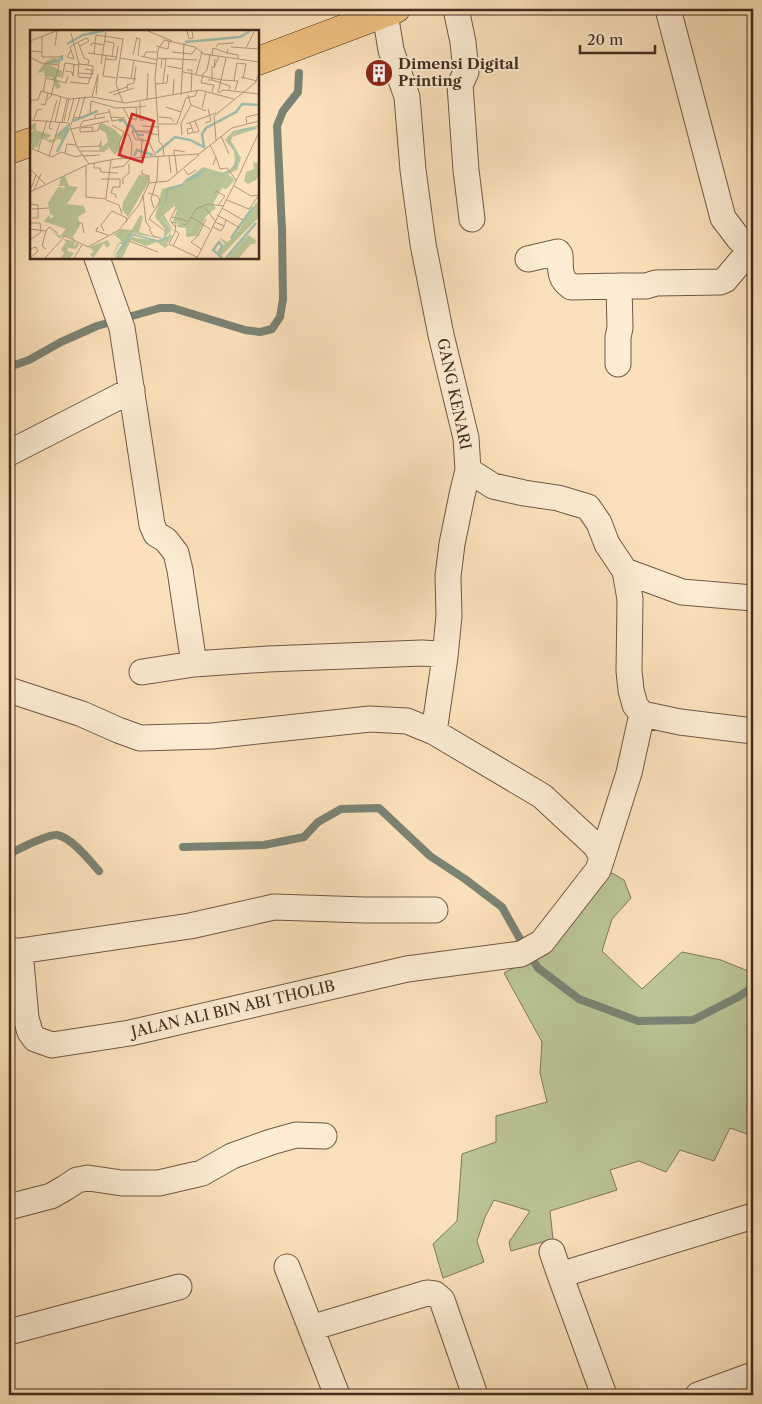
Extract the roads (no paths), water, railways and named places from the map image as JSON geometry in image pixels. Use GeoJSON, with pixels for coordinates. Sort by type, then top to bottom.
{"type":"FeatureCollection","features":[{"type":"Feature","properties":{"kind":"main road"},"geometry":{"type":"LineString","coordinates":[[259,61],[384,11]]}},
{"type":"Feature","properties":{"kind":"main road"},"geometry":{"type":"LineString","coordinates":[[9,150],[30,142]]}},
{"type":"Feature","properties":{"kind":"street"},"geometry":{"type":"LineString","coordinates":[[456,9],[464,42],[466,72],[460,85],[466,170],[472,219]]}},
{"type":"Feature","properties":{"kind":"street"},"geometry":{"type":"LineString","coordinates":[[528,260],[559,253],[561,277],[571,287],[646,286],[656,283],[720,282],[725,280],[752,250],[740,239],[723,218],[668,9]]}},
{"type":"Feature","properties":{"kind":"street","name":"GANG KENARI"},"geometry":{"type":"LineString","coordinates":[[384,11],[391,50],[407,97],[413,170],[423,244],[441,335],[466,438],[468,470],[493,486],[558,498],[588,507],[599,523],[607,544],[625,571],[630,599],[629,671],[631,690],[634,705],[642,714]]}},
{"type":"Feature","properties":{"kind":"street"},"geometry":{"type":"LineString","coordinates":[[97,259],[119,320],[132,390],[152,524],[156,534],[166,540],[176,553],[194,664]]}},
{"type":"Feature","properties":{"kind":"street"},"geometry":{"type":"LineString","coordinates":[[618,364],[620,328],[619,286]]}},
{"type":"Feature","properties":{"kind":"street"},"geometry":{"type":"LineString","coordinates":[[9,453],[132,390]]}},
{"type":"Feature","properties":{"kind":"street"},"geometry":{"type":"LineString","coordinates":[[434,732],[449,616],[449,568],[468,470]]}},
{"type":"Feature","properties":{"kind":"street"},"geometry":{"type":"LineString","coordinates":[[625,571],[682,592],[753,598]]}},
{"type":"Feature","properties":{"kind":"street"},"geometry":{"type":"LineString","coordinates":[[142,672],[194,664],[268,659],[422,653],[437,654],[445,657]]}},
{"type":"Feature","properties":{"kind":"street"},"geometry":{"type":"LineString","coordinates":[[9,690],[82,714],[140,738],[212,736],[370,719],[407,721],[434,732],[542,796],[596,846],[602,858]]}},
{"type":"Feature","properties":{"kind":"street"},"geometry":{"type":"LineString","coordinates":[[602,858],[629,773],[642,714],[680,722],[753,732]]}},
{"type":"Feature","properties":{"kind":"street","name":"JALAN ALI BIN ABI THOLIB"},"geometry":{"type":"LineString","coordinates":[[14,951],[30,1032],[36,1039],[52,1045],[130,1032],[407,969],[532,948],[598,870],[602,858]]}},
{"type":"Feature","properties":{"kind":"street"},"geometry":{"type":"LineString","coordinates":[[14,951],[190,926],[274,907],[435,910]]}},
{"type":"Feature","properties":{"kind":"street"},"geometry":{"type":"LineString","coordinates":[[9,1207],[51,1196],[77,1180],[88,1178],[122,1183],[159,1183],[202,1173],[232,1156],[296,1135],[324,1136]]}},
{"type":"Feature","properties":{"kind":"street"},"geometry":{"type":"LineString","coordinates":[[560,1276],[753,1216]]}},
{"type":"Feature","properties":{"kind":"street"},"geometry":{"type":"LineString","coordinates":[[552,1252],[604,1395]]}},
{"type":"Feature","properties":{"kind":"street"},"geometry":{"type":"LineString","coordinates":[[287,1267],[337,1395]]}},
{"type":"Feature","properties":{"kind":"street"},"geometry":{"type":"LineString","coordinates":[[9,1332],[179,1287]]}},
{"type":"Feature","properties":{"kind":"street"},"geometry":{"type":"LineString","coordinates":[[311,1328],[426,1293],[435,1294],[442,1300],[476,1395]]}},
{"type":"Feature","properties":{"kind":"street"},"geometry":{"type":"LineString","coordinates":[[698,1395],[753,1375]]}},
{"type":"Feature","properties":{"kind":"waterway"},"geometry":{"type":"LineString","coordinates":[[9,367],[29,360],[61,342],[97,326],[160,308],[173,308],[245,330],[260,332],[272,329],[280,317],[283,299],[277,126],[283,111],[298,92],[299,73]]}},
{"type":"Feature","properties":{"kind":"waterway"},"geometry":{"type":"LineString","coordinates":[[183,847],[264,845],[304,837],[318,822],[341,809],[379,808],[430,856],[502,907],[538,968],[579,999],[638,1021],[693,1020],[738,997],[753,987]]}},
{"type":"Feature","properties":{"kind":"waterway"},"geometry":{"type":"LineString","coordinates":[[9,854],[40,839],[57,835],[74,845],[99,871]]}},
{"type":"Feature","properties":{"kind":"place","name":"Dimensi Digital Printing"},"geometry":{"type":"Point","coordinates":[379,73]}}]}
